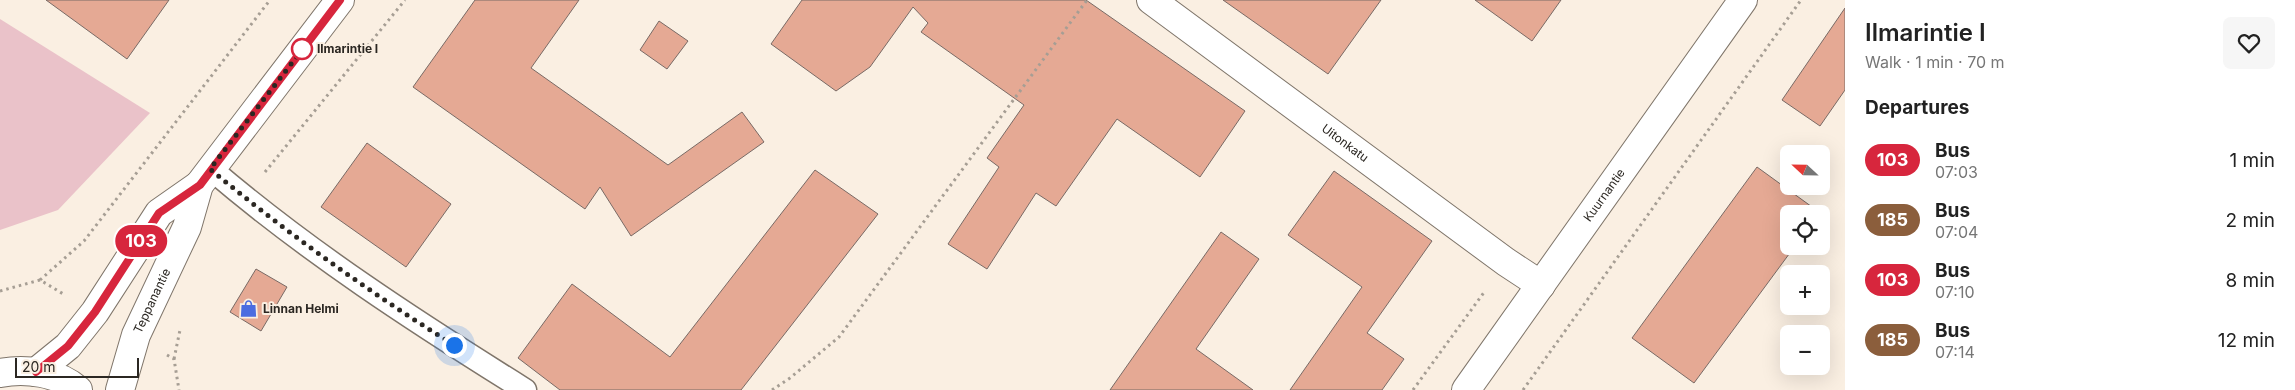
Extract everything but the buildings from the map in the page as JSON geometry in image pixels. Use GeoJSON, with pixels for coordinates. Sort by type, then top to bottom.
{"type":"FeatureCollection","features":[{"type":"Feature","properties":{"kind":"street","name":"Teppanantie"},"geometry":{"type":"LineString","coordinates":[[36,372],[68,346],[95,312],[159,213],[205,177],[340,0]]}},
{"type":"Feature","properties":{"kind":"street","name":"Uitonkatu"},"geometry":{"type":"LineString","coordinates":[[1151,0],[1506,262],[1541,285]]}},
{"type":"Feature","properties":{"kind":"street","name":"Kuurnantie"},"geometry":{"type":"LineString","coordinates":[[1466,390],[1743,0]]}},
{"type":"Feature","properties":{"kind":"street","name":"Teppanantie"},"geometry":{"type":"LineString","coordinates":[[120,390],[136,335],[187,226],[205,177]]}},
{"type":"Feature","properties":{"kind":"street"},"geometry":{"type":"LineString","coordinates":[[0,373],[27,370],[51,375],[78,390]]}},
{"type":"Feature","properties":{"kind":"lane"},"geometry":{"type":"LineString","coordinates":[[205,177],[245,198],[392,306],[501,382],[524,390]]}},
{"type":"Feature","properties":{"kind":"path"},"geometry":{"type":"LineString","coordinates":[[40,280],[84,241],[270,0]]}},
{"type":"Feature","properties":{"kind":"path"},"geometry":{"type":"LineString","coordinates":[[245,198],[277,154],[405,0]]}},
{"type":"Feature","properties":{"kind":"path"},"geometry":{"type":"LineString","coordinates":[[772,390],[790,378],[839,336],[1088,0]]}},
{"type":"Feature","properties":{"kind":"path"},"geometry":{"type":"LineString","coordinates":[[1523,390],[1801,0]]}},
{"type":"Feature","properties":{"kind":"path"},"geometry":{"type":"LineString","coordinates":[[174,359],[181,326]]}},
{"type":"Feature","properties":{"kind":"shaded area"},"geometry":{"type":"Polygon","coordinates":[[[0,19],[150,113],[58,210],[0,230],[0,19]]]}},
{"type":"Feature","properties":{"kind":"bus line","name":"103"},"geometry":{"type":"LineString","coordinates":[[36,372],[68,346],[95,312],[159,213],[200,185],[210,169],[340,0]]}},
{"type":"Feature","properties":{"kind":"place","name":"Ilmarintie I"},"geometry":{"type":"Point","coordinates":[302,49]}},
{"type":"Feature","properties":{"kind":"place","name":"Linnan Helmi"},"geometry":{"type":"Point","coordinates":[249,309]}},
{"type":"Feature","properties":{"kind":"route"},"geometry":{"type":"LineString","coordinates":[[302,49],[305,46],[210,169],[245,198],[392,306],[454,345]]}}]}
